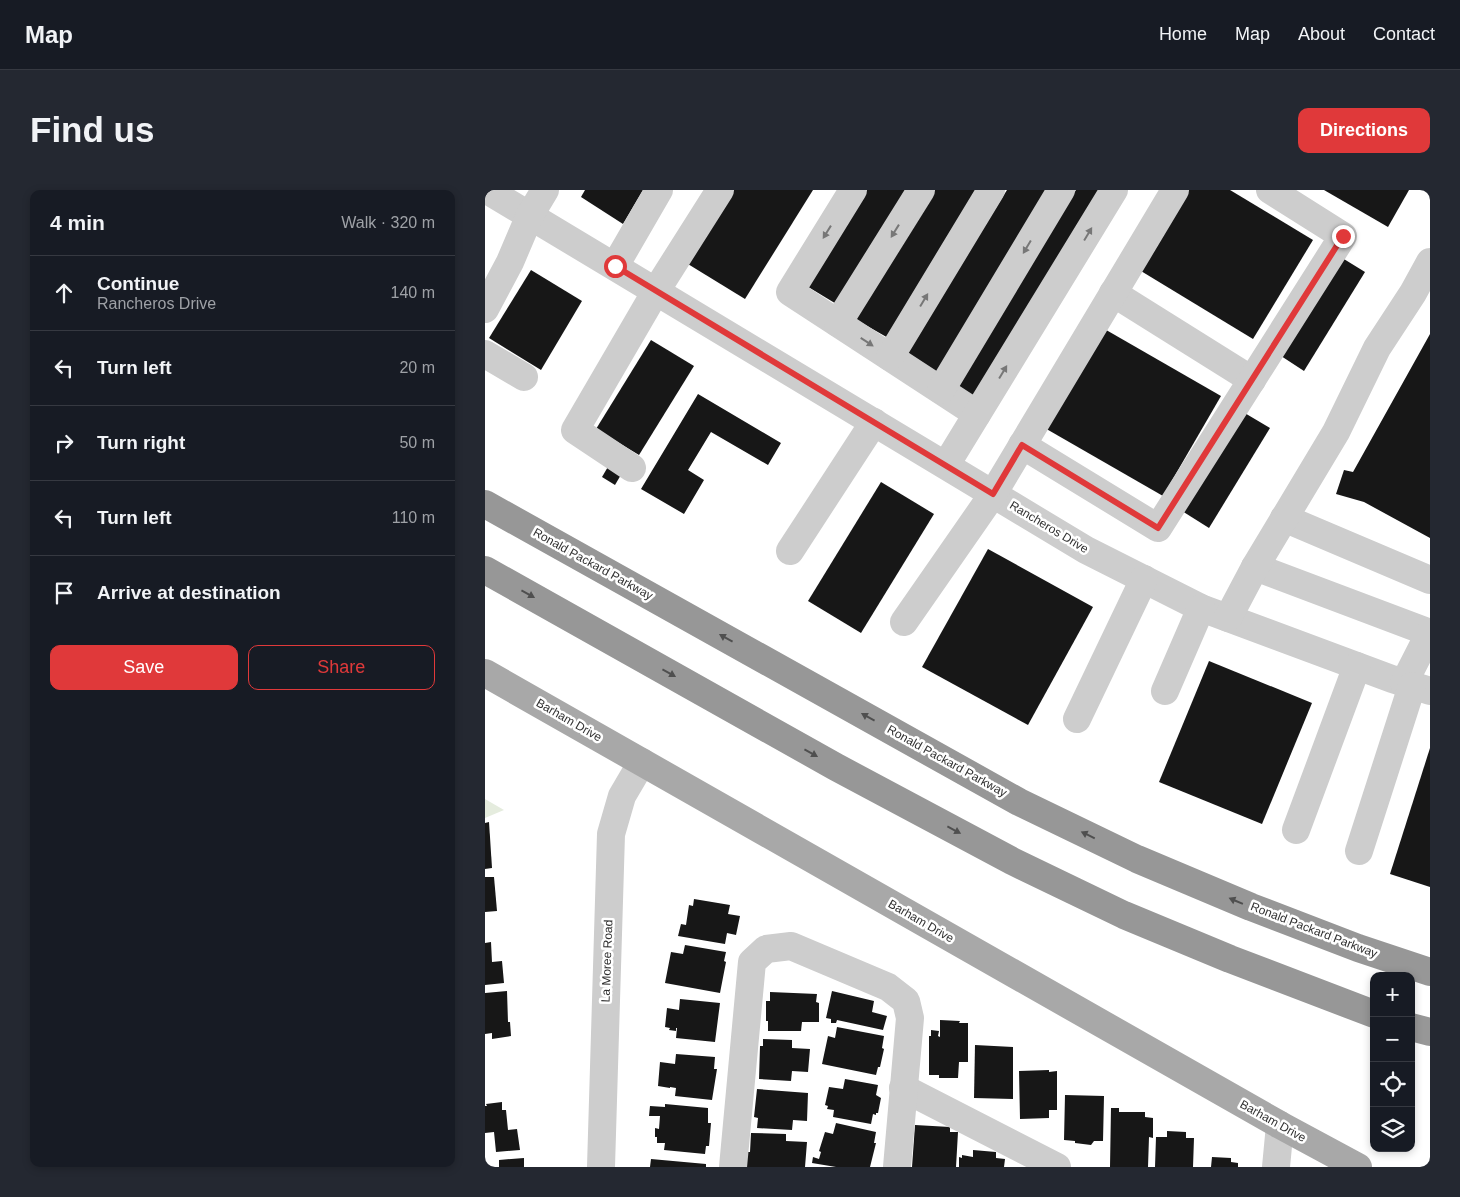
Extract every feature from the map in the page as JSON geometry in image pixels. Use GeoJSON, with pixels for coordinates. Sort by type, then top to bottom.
{"type":"FeatureCollection","features":[{"type":"Feature","properties":{"kind":"highway","name":"Ronald Packard Parkway"},"geometry":{"type":"LineString","coordinates":[[485,504],[1019,802],[1137,859],[1251,907],[1358,948],[1430,972]]}},
{"type":"Feature","properties":{"kind":"highway"},"geometry":{"type":"LineString","coordinates":[[485,570],[836,767],[1012,861],[1124,915],[1230,959],[1370,1012]]}},
{"type":"Feature","properties":{"kind":"highway"},"geometry":{"type":"LineString","coordinates":[[1415,1028],[1430,1032]]}},
{"type":"Feature","properties":{"kind":"main road","name":"Barham Drive"},"geometry":{"type":"LineString","coordinates":[[485,673],[1280,1125],[1358,1167]]}},
{"type":"Feature","properties":{"kind":"street"},"geometry":{"type":"LineString","coordinates":[[485,309],[510,262],[530,215],[545,190]]}},
{"type":"Feature","properties":{"kind":"street"},"geometry":{"type":"LineString","coordinates":[[615,266],[659,190]]}},
{"type":"Feature","properties":{"kind":"street"},"geometry":{"type":"LineString","coordinates":[[632,468],[575,430],[656,291],[720,190]]}},
{"type":"Feature","properties":{"kind":"street"},"geometry":{"type":"LineString","coordinates":[[853,190],[790,292],[977,414]]}},
{"type":"Feature","properties":{"kind":"street"},"geometry":{"type":"LineString","coordinates":[[838,323],[921,190]]}},
{"type":"Feature","properties":{"kind":"street"},"geometry":{"type":"LineString","coordinates":[[890,357],[991,190]]}},
{"type":"Feature","properties":{"kind":"street"},"geometry":{"type":"LineString","coordinates":[[941,390],[1061,190]]}},
{"type":"Feature","properties":{"kind":"street"},"geometry":{"type":"LineString","coordinates":[[946,465],[1115,190]]}},
{"type":"Feature","properties":{"kind":"street"},"geometry":{"type":"LineString","coordinates":[[904,622],[993,494],[1175,190]]}},
{"type":"Feature","properties":{"kind":"street"},"geometry":{"type":"LineString","coordinates":[[1022,445],[1158,528],[1343,236],[1271,190]]}},
{"type":"Feature","properties":{"kind":"street","name":"Rancheros Drive"},"geometry":{"type":"LineString","coordinates":[[489,199],[530,215],[1086,550],[1201,608],[1416,687]]}},
{"type":"Feature","properties":{"kind":"street"},"geometry":{"type":"LineString","coordinates":[[1229,618],[1255,567],[1336,432],[1377,348],[1430,262]]}},
{"type":"Feature","properties":{"kind":"street"},"geometry":{"type":"LineString","coordinates":[[1113,293],[1252,380]]}},
{"type":"Feature","properties":{"kind":"street"},"geometry":{"type":"LineString","coordinates":[[485,354],[524,376]]}},
{"type":"Feature","properties":{"kind":"street"},"geometry":{"type":"LineString","coordinates":[[790,551],[874,422]]}},
{"type":"Feature","properties":{"kind":"street"},"geometry":{"type":"LineString","coordinates":[[1284,518],[1430,580]]}},
{"type":"Feature","properties":{"kind":"street"},"geometry":{"type":"LineString","coordinates":[[1255,567],[1430,632],[1416,687],[1359,851]]}},
{"type":"Feature","properties":{"kind":"street"},"geometry":{"type":"LineString","coordinates":[[1077,719],[1144,579]]}},
{"type":"Feature","properties":{"kind":"street"},"geometry":{"type":"LineString","coordinates":[[1165,691],[1201,608]]}},
{"type":"Feature","properties":{"kind":"street"},"geometry":{"type":"LineString","coordinates":[[1296,830],[1357,666]]}},
{"type":"Feature","properties":{"kind":"street","name":"La Moree Road"},"geometry":{"type":"LineString","coordinates":[[601,1167],[611,834],[622,796],[642,762]]}},
{"type":"Feature","properties":{"kind":"street"},"geometry":{"type":"LineString","coordinates":[[733,1167],[752,962],[766,949],[791,946],[889,987],[906,1001],[910,1018],[897,1167]]}},
{"type":"Feature","properties":{"kind":"street"},"geometry":{"type":"LineString","coordinates":[[903,1088],[1057,1167]]}},
{"type":"Feature","properties":{"kind":"street"},"geometry":{"type":"LineString","coordinates":[[1276,1167],[1280,1125]]}},
{"type":"Feature","properties":{"kind":"shaded area"},"geometry":{"type":"Polygon","coordinates":[[[485,799],[504,810],[485,818],[485,799]]]}},
{"type":"Feature","properties":{"kind":"building"},"geometry":{"type":"Polygon","coordinates":[[[585,190],[643,190],[623,224],[581,197],[585,190]]]}},
{"type":"Feature","properties":{"kind":"building"},"geometry":{"type":"Polygon","coordinates":[[[728,190],[813,190],[745,299],[683,261],[728,190]]]}},
{"type":"Feature","properties":{"kind":"building"},"geometry":{"type":"Polygon","coordinates":[[[863,190],[909,190],[838,305],[805,285],[863,190]]]}},
{"type":"Feature","properties":{"kind":"building"},"geometry":{"type":"Polygon","coordinates":[[[934,190],[981,190],[890,339],[855,319],[934,190]]]}},
{"type":"Feature","properties":{"kind":"building"},"geometry":{"type":"Polygon","coordinates":[[[1007,190],[1053,190],[936,377],[903,356],[1007,190]]]}},
{"type":"Feature","properties":{"kind":"building"},"geometry":{"type":"Polygon","coordinates":[[[1076,190],[1108,190],[976,406],[954,389],[1076,190]]]}},
{"type":"Feature","properties":{"kind":"building"},"geometry":{"type":"Polygon","coordinates":[[[1183,190],[1230,190],[1313,240],[1253,339],[1136,268],[1183,190]]]}},
{"type":"Feature","properties":{"kind":"building"},"geometry":{"type":"Polygon","coordinates":[[[1324,190],[1409,190],[1388,227],[1324,190]]]}},
{"type":"Feature","properties":{"kind":"building"},"geometry":{"type":"Polygon","coordinates":[[[1339,256],[1365,272],[1304,371],[1278,354],[1339,256]]]}},
{"type":"Feature","properties":{"kind":"building"},"geometry":{"type":"Polygon","coordinates":[[[531,270],[582,301],[541,370],[489,338],[531,270]]]}},
{"type":"Feature","properties":{"kind":"building"},"geometry":{"type":"Polygon","coordinates":[[[1101,327],[1221,396],[1163,496],[1043,427],[1101,327]]]}},
{"type":"Feature","properties":{"kind":"building"},"geometry":{"type":"Polygon","coordinates":[[[1430,334],[1430,538],[1364,502],[1336,494],[1344,470],[1353,472],[1430,334]]]}},
{"type":"Feature","properties":{"kind":"building"},"geometry":{"type":"Polygon","coordinates":[[[651,340],[694,366],[639,455],[596,429],[651,340]]]}},
{"type":"Feature","properties":{"kind":"building"},"geometry":{"type":"Polygon","coordinates":[[[698,394],[781,443],[768,465],[711,432],[688,470],[704,480],[684,514],[641,489],[698,394]]]}},
{"type":"Feature","properties":{"kind":"building"},"geometry":{"type":"Polygon","coordinates":[[[1243,412],[1270,428],[1209,528],[1182,511],[1243,412]]]}},
{"type":"Feature","properties":{"kind":"building"},"geometry":{"type":"Polygon","coordinates":[[[609,465],[622,473],[615,485],[602,477],[609,465]]]}},
{"type":"Feature","properties":{"kind":"building"},"geometry":{"type":"Polygon","coordinates":[[[881,482],[934,514],[861,633],[808,601],[881,482]]]}},
{"type":"Feature","properties":{"kind":"building"},"geometry":{"type":"Polygon","coordinates":[[[988,549],[1093,607],[1028,725],[922,667],[988,549]]]}},
{"type":"Feature","properties":{"kind":"building"},"geometry":{"type":"Polygon","coordinates":[[[1209,661],[1312,703],[1262,824],[1159,782],[1209,661]]]}},
{"type":"Feature","properties":{"kind":"building"},"geometry":{"type":"Polygon","coordinates":[[[1430,748],[1430,887],[1390,874],[1430,748]]]}},
{"type":"Feature","properties":{"kind":"building"},"geometry":{"type":"Polygon","coordinates":[[[489,822],[492,868],[485,869],[485,823],[489,822]]]}},
{"type":"Feature","properties":{"kind":"building"},"geometry":{"type":"Polygon","coordinates":[[[485,877],[494,877],[497,911],[485,912],[485,877]]]}},
{"type":"Feature","properties":{"kind":"building"},"geometry":{"type":"Polygon","coordinates":[[[694,899],[730,905],[728,914],[740,916],[736,935],[727,933],[725,944],[678,936],[681,924],[686,925],[689,905],[693,906],[694,899]]]}},
{"type":"Feature","properties":{"kind":"building"},"geometry":{"type":"Polygon","coordinates":[[[491,942],[492,962],[502,961],[504,983],[485,985],[485,943],[491,942]]]}},
{"type":"Feature","properties":{"kind":"building"},"geometry":{"type":"Polygon","coordinates":[[[685,945],[726,952],[720,993],[665,983],[671,952],[683,954],[685,945]]]}},
{"type":"Feature","properties":{"kind":"building"},"geometry":{"type":"Polygon","coordinates":[[[507,991],[508,1022],[510,1022],[511,1036],[492,1039],[492,1033],[485,1034],[485,993],[507,991]]]}},
{"type":"Feature","properties":{"kind":"building"},"geometry":{"type":"Polygon","coordinates":[[[832,991],[874,1001],[872,1012],[887,1016],[883,1030],[837,1020],[836,1023],[831,1023],[831,1019],[826,1018],[832,991]]]}},
{"type":"Feature","properties":{"kind":"building"},"geometry":{"type":"Polygon","coordinates":[[[770,992],[817,994],[816,1002],[819,1003],[819,1022],[802,1022],[801,1031],[768,1031],[766,1001],[770,1001],[770,992]]]}},
{"type":"Feature","properties":{"kind":"building"},"geometry":{"type":"Polygon","coordinates":[[[680,999],[720,1003],[715,1042],[676,1038],[677,1028],[676,1031],[665,1027],[667,1008],[679,1010],[680,999]]]}},
{"type":"Feature","properties":{"kind":"building"},"geometry":{"type":"Polygon","coordinates":[[[940,1020],[968,1023],[968,1062],[959,1062],[958,1078],[939,1078],[939,1075],[929,1075],[929,1036],[931,1036],[931,1030],[939,1031],[938,1036],[940,1037],[940,1020]]]}},
{"type":"Feature","properties":{"kind":"building"},"geometry":{"type":"Polygon","coordinates":[[[837,1027],[884,1036],[882,1048],[884,1049],[876,1075],[822,1064],[828,1036],[835,1038],[837,1027]]]}},
{"type":"Feature","properties":{"kind":"building"},"geometry":{"type":"Polygon","coordinates":[[[763,1039],[792,1040],[792,1048],[810,1049],[808,1072],[792,1071],[791,1081],[759,1079],[760,1046],[763,1046],[763,1039]]]}},
{"type":"Feature","properties":{"kind":"building"},"geometry":{"type":"Polygon","coordinates":[[[975,1045],[1013,1047],[1013,1099],[974,1098],[975,1045]]]}},
{"type":"Feature","properties":{"kind":"building"},"geometry":{"type":"Polygon","coordinates":[[[676,1054],[715,1057],[714,1069],[717,1069],[712,1100],[675,1096],[676,1088],[658,1086],[660,1062],[675,1064],[676,1054]]]}},
{"type":"Feature","properties":{"kind":"building"},"geometry":{"type":"Polygon","coordinates":[[[1049,1070],[1049,1072],[1057,1071],[1057,1110],[1049,1110],[1049,1118],[1020,1119],[1019,1071],[1049,1070]]]}},
{"type":"Feature","properties":{"kind":"building"},"geometry":{"type":"Polygon","coordinates":[[[845,1079],[878,1085],[876,1095],[881,1098],[878,1113],[876,1115],[873,1114],[871,1124],[833,1117],[834,1110],[827,1109],[828,1106],[825,1105],[829,1087],[843,1089],[845,1079]]]}},
{"type":"Feature","properties":{"kind":"building"},"geometry":{"type":"Polygon","coordinates":[[[757,1089],[808,1093],[807,1121],[793,1120],[792,1130],[757,1128],[758,1118],[754,1117],[757,1089]]]}},
{"type":"Feature","properties":{"kind":"building"},"geometry":{"type":"Polygon","coordinates":[[[1065,1095],[1104,1096],[1103,1141],[1094,1141],[1091,1145],[1064,1140],[1065,1095]]]}},
{"type":"Feature","properties":{"kind":"building"},"geometry":{"type":"Polygon","coordinates":[[[502,1102],[502,1110],[506,1110],[508,1130],[517,1129],[520,1150],[496,1152],[494,1132],[485,1133],[486,1104],[502,1102]]]}},
{"type":"Feature","properties":{"kind":"building"},"geometry":{"type":"Polygon","coordinates":[[[665,1104],[708,1108],[708,1123],[711,1123],[709,1146],[706,1146],[705,1154],[664,1150],[665,1143],[657,1143],[655,1128],[659,1129],[660,1116],[649,1116],[650,1106],[665,1107],[665,1104]]]}},
{"type":"Feature","properties":{"kind":"building"},"geometry":{"type":"Polygon","coordinates":[[[1111,1108],[1119,1108],[1119,1112],[1145,1112],[1145,1117],[1153,1118],[1153,1138],[1149,1137],[1148,1167],[1110,1167],[1111,1108]]]}},
{"type":"Feature","properties":{"kind":"building"},"geometry":{"type":"Polygon","coordinates":[[[836,1123],[876,1132],[874,1143],[876,1143],[870,1167],[836,1167],[812,1163],[813,1157],[819,1159],[821,1152],[819,1151],[825,1132],[833,1134],[836,1123]]]}},
{"type":"Feature","properties":{"kind":"building"},"geometry":{"type":"Polygon","coordinates":[[[915,1125],[950,1127],[950,1132],[958,1132],[956,1167],[912,1167],[915,1125]]]}},
{"type":"Feature","properties":{"kind":"building"},"geometry":{"type":"Polygon","coordinates":[[[1167,1131],[1186,1132],[1186,1138],[1194,1138],[1193,1167],[1155,1167],[1156,1137],[1167,1137],[1167,1131]]]}},
{"type":"Feature","properties":{"kind":"building"},"geometry":{"type":"Polygon","coordinates":[[[751,1133],[786,1134],[786,1141],[807,1142],[805,1167],[745,1167],[746,1152],[750,1152],[751,1133]]]}},
{"type":"Feature","properties":{"kind":"building"},"geometry":{"type":"Polygon","coordinates":[[[973,1150],[996,1152],[996,1158],[1005,1159],[1004,1167],[959,1167],[959,1157],[962,1158],[962,1155],[973,1157],[973,1150]]]}},
{"type":"Feature","properties":{"kind":"building"},"geometry":{"type":"Polygon","coordinates":[[[1212,1157],[1231,1158],[1231,1162],[1238,1163],[1238,1167],[1211,1167],[1212,1157]]]}},
{"type":"Feature","properties":{"kind":"building"},"geometry":{"type":"Polygon","coordinates":[[[524,1158],[524,1167],[499,1167],[499,1160],[524,1158]]]}},
{"type":"Feature","properties":{"kind":"building"},"geometry":{"type":"Polygon","coordinates":[[[651,1159],[706,1164],[706,1167],[650,1167],[651,1159]]]}},
{"type":"Feature","properties":{"kind":"route"},"geometry":{"type":"LineString","coordinates":[[615,266],[993,494],[1022,445],[1158,528],[1343,236]]}}]}
